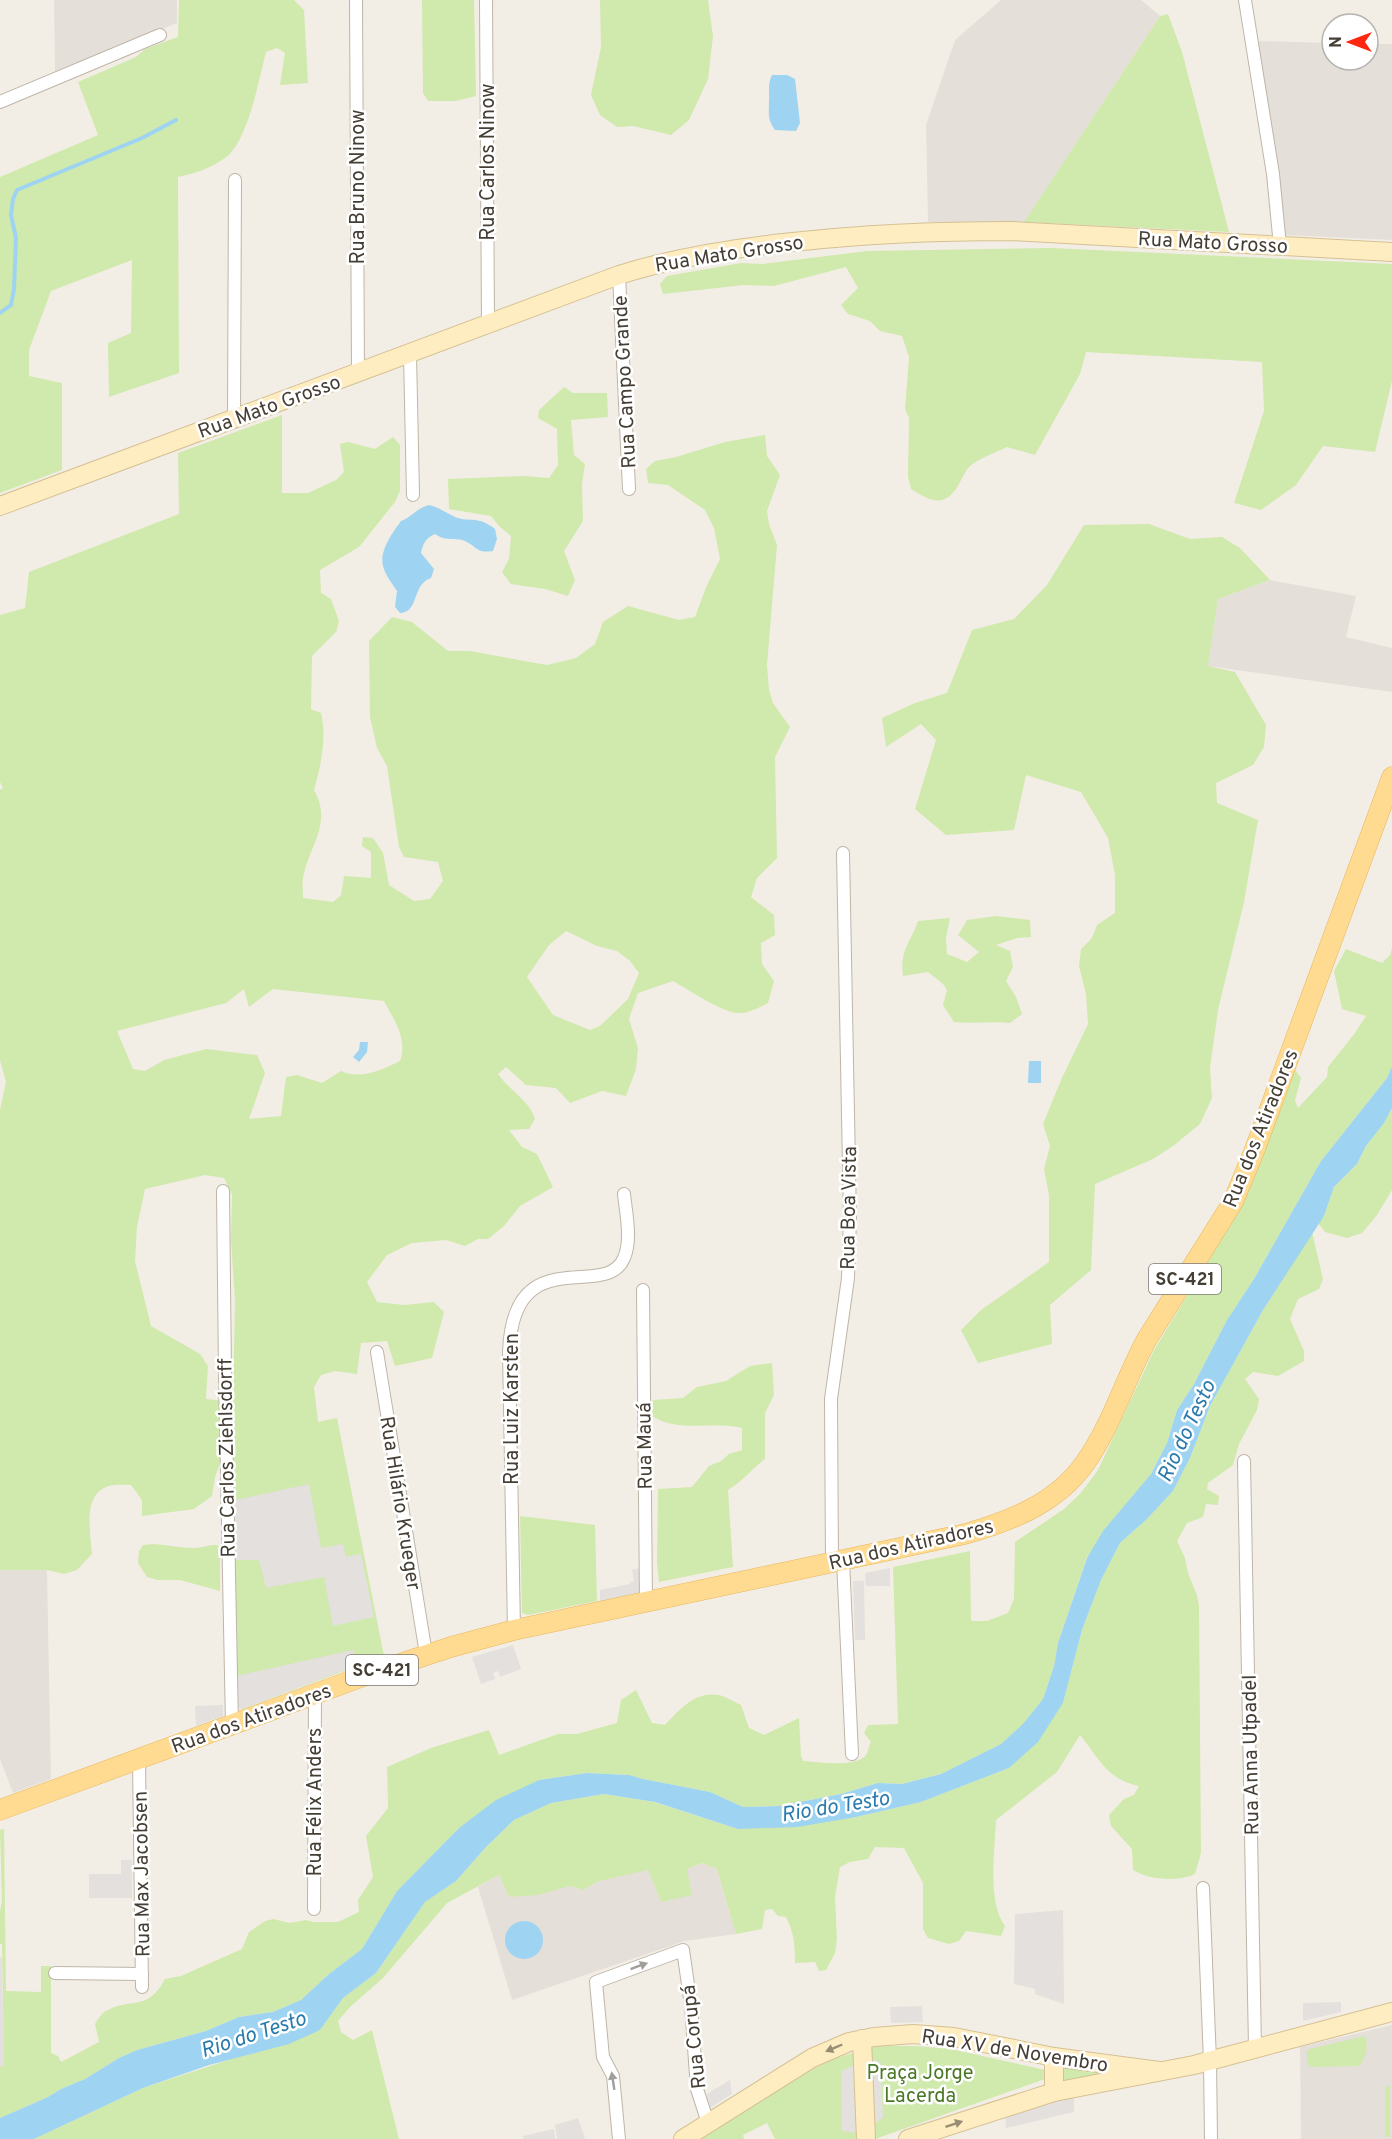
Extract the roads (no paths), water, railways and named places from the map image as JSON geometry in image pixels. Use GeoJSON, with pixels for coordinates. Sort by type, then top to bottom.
{"type":"FeatureCollection","features":[{"type":"Feature","properties":{"kind":"main road","name":"Rua dos Atiradores"},"geometry":{"type":"LineString","coordinates":[[0,1810],[426,1654],[514,1630],[965,1534],[1023,1514],[1056,1493],[1085,1463],[1107,1424],[1134,1362],[1221,1224],[1238,1192],[1392,777]]}},
{"type":"Feature","properties":{"kind":"street","name":"Rua Bruno Ninow"},"geometry":{"type":"LineString","coordinates":[[356,0],[358,373]]}},
{"type":"Feature","properties":{"kind":"street","name":"Rua Carlos Ninow"},"geometry":{"type":"LineString","coordinates":[[486,0],[488,324]]}},
{"type":"Feature","properties":{"kind":"street"},"geometry":{"type":"LineString","coordinates":[[1245,0],[1273,174],[1280,246]]}},
{"type":"Feature","properties":{"kind":"street"},"geometry":{"type":"LineString","coordinates":[[0,102],[160,35]]}},
{"type":"Feature","properties":{"kind":"street"},"geometry":{"type":"LineString","coordinates":[[234,419],[235,180]]}},
{"type":"Feature","properties":{"kind":"street","name":"Rua Mato Grosso"},"geometry":{"type":"LineString","coordinates":[[0,506],[618,274],[661,262],[726,250],[808,240],[922,233],[1011,231],[1392,252]]}},
{"type":"Feature","properties":{"kind":"street","name":"Rua Campo Grande"},"geometry":{"type":"LineString","coordinates":[[618,274],[629,489]]}},
{"type":"Feature","properties":{"kind":"street"},"geometry":{"type":"LineString","coordinates":[[410,354],[413,495]]}},
{"type":"Feature","properties":{"kind":"street","name":"Rua Boa Vista"},"geometry":{"type":"LineString","coordinates":[[843,853],[850,1228],[844,1311],[831,1399],[838,1562],[852,1754]]}},
{"type":"Feature","properties":{"kind":"street","name":"Rua Carlos Ziehlsdorff"},"geometry":{"type":"LineString","coordinates":[[223,1191],[232,1725]]}},
{"type":"Feature","properties":{"kind":"street","name":"Rua Luiz Karsten"},"geometry":{"type":"LineString","coordinates":[[514,1630],[509,1352],[512,1321],[524,1297],[533,1288],[559,1278],[601,1274],[618,1268],[624,1259],[627,1247],[624,1194]]}},
{"type":"Feature","properties":{"kind":"street","name":"Rua Mauá"},"geometry":{"type":"LineString","coordinates":[[643,1290],[646,1602]]}},
{"type":"Feature","properties":{"kind":"street","name":"Rua Hilário Krueger"},"geometry":{"type":"LineString","coordinates":[[377,1352],[426,1654]]}},
{"type":"Feature","properties":{"kind":"street","name":"Rua Anna Utpadel"},"geometry":{"type":"LineString","coordinates":[[1245,1461],[1255,2048]]}},
{"type":"Feature","properties":{"kind":"street","name":"Rua Félix Anders"},"geometry":{"type":"LineString","coordinates":[[314,1909],[315,1694]]}},
{"type":"Feature","properties":{"kind":"street","name":"Rua Max Jacobsen"},"geometry":{"type":"LineString","coordinates":[[55,1973],[142,1974],[139,1760]]}},
{"type":"Feature","properties":{"kind":"street"},"geometry":{"type":"LineString","coordinates":[[1203,1888],[1212,2139]]}},
{"type":"Feature","properties":{"kind":"street","name":"Rua Corupá"},"geometry":{"type":"LineString","coordinates":[[619,2139],[614,2076],[603,2056],[596,1982],[683,1950],[691,2005],[697,2089],[708,2123]]}},
{"type":"Feature","properties":{"kind":"street"},"geometry":{"type":"LineString","coordinates":[[142,1974],[142,1987]]}},
{"type":"Feature","properties":{"kind":"street","name":"Rua XV de Novembro"},"geometry":{"type":"LineString","coordinates":[[908,2139],[1054,2092],[1210,2061],[1392,2012]]}},
{"type":"Feature","properties":{"kind":"street","name":"Rua XV de Novembro"},"geometry":{"type":"LineString","coordinates":[[683,2139],[812,2058],[862,2039],[913,2034],[954,2037],[1054,2057],[1158,2071]]}},
{"type":"Feature","properties":{"kind":"street"},"geometry":{"type":"LineString","coordinates":[[862,2039],[866,2139]]}},
{"type":"Feature","properties":{"kind":"street"},"geometry":{"type":"LineString","coordinates":[[1054,2057],[1054,2092]]}},
{"type":"Feature","properties":{"kind":"water"},"geometry":{"type":"Polygon","coordinates":[[[772,75],[787,75],[795,79],[800,123],[796,131],[775,130],[769,113],[770,79],[772,75]]]}},
{"type":"Feature","properties":{"kind":"water"},"geometry":{"type":"Polygon","coordinates":[[[429,505],[461,519],[484,522],[495,529],[497,539],[493,551],[487,552],[462,540],[446,539],[435,534],[429,537],[421,553],[434,569],[431,578],[421,586],[410,608],[400,613],[395,607],[397,591],[383,566],[383,554],[401,521],[429,505]]]}},
{"type":"Feature","properties":{"kind":"water"},"geometry":{"type":"Polygon","coordinates":[[[360,1042],[368,1042],[367,1052],[359,1062],[353,1057],[359,1050],[360,1042]]]}},
{"type":"Feature","properties":{"kind":"water"},"geometry":{"type":"Polygon","coordinates":[[[1029,1061],[1041,1061],[1041,1083],[1028,1083],[1029,1061]]]}},
{"type":"Feature","properties":{"kind":"water","name":"Rio do Testo"},"geometry":{"type":"Polygon","coordinates":[[[1392,1066],[1392,1108],[1384,1123],[1366,1146],[1357,1164],[1334,1187],[1324,1216],[1263,1310],[1210,1406],[1190,1458],[1173,1491],[1120,1543],[1101,1580],[1082,1630],[1063,1703],[1038,1742],[1009,1768],[921,1802],[856,1817],[797,1827],[738,1829],[655,1802],[604,1794],[551,1803],[514,1820],[456,1881],[425,1902],[376,1973],[343,1998],[320,2030],[289,2044],[209,2065],[143,2088],[34,2139],[0,2139],[0,2118],[85,2079],[119,2058],[137,2050],[206,2031],[239,2017],[273,2012],[301,2000],[329,1974],[362,1949],[397,1891],[459,1828],[496,1800],[539,1780],[587,1773],[629,1775],[710,1792],[743,1807],[779,1806],[841,1794],[878,1783],[902,1784],[941,1774],[1001,1744],[1023,1724],[1043,1699],[1054,1666],[1058,1643],[1087,1558],[1103,1531],[1151,1474],[1167,1443],[1177,1410],[1321,1161],[1387,1078],[1392,1066]]]}},
{"type":"Feature","properties":{"kind":"water"},"geometry":{"type":"Polygon","coordinates":[[[524,1921],[531,1922],[537,1927],[542,1933],[542,1947],[537,1953],[531,1958],[524,1959],[517,1958],[511,1953],[506,1947],[505,1940],[506,1933],[511,1927],[517,1922],[524,1921]]]}},
{"type":"Feature","properties":{"kind":"waterway"},"geometry":{"type":"LineString","coordinates":[[0,313],[11,305],[14,289],[16,238],[11,215],[17,190],[142,138],[176,120]]}},
{"type":"Feature","properties":{"kind":"park label","name":"Praça Jorge Lacerda"},"geometry":{"type":"Point","coordinates":[920,2084]}}]}
